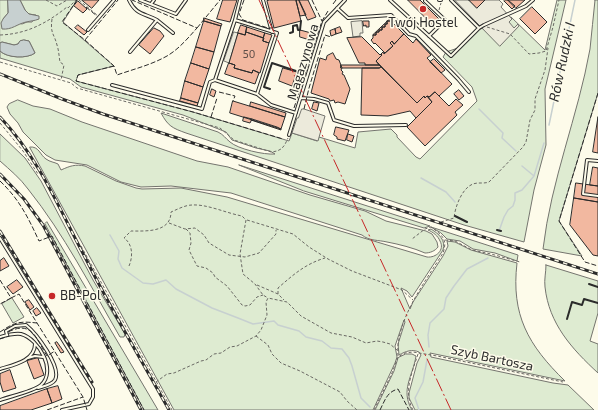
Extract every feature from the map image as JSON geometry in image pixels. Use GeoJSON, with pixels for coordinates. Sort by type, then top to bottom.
{"type":"FeatureCollection","features":[{"type":"Feature","properties":{"kind":"lane"},"geometry":{"type":"LineString","coordinates":[[88,30],[114,0]]}},
{"type":"Feature","properties":{"kind":"lane"},"geometry":{"type":"LineString","coordinates":[[129,0],[132,7],[139,14],[157,20],[173,33]]}},
{"type":"Feature","properties":{"kind":"lane"},"geometry":{"type":"LineString","coordinates":[[140,0],[176,14],[186,0]]}},
{"type":"Feature","properties":{"kind":"lane"},"geometry":{"type":"LineString","coordinates":[[151,4],[154,0]]}},
{"type":"Feature","properties":{"kind":"lane"},"geometry":{"type":"LineString","coordinates":[[112,85],[202,110],[210,82],[215,80],[240,0]]}},
{"type":"Feature","properties":{"kind":"lane"},"geometry":{"type":"LineString","coordinates":[[263,0],[272,32]]}},
{"type":"Feature","properties":{"kind":"lane","name":"Magazynowa"},"geometry":{"type":"LineString","coordinates":[[289,135],[324,22],[345,0]]}},
{"type":"Feature","properties":{"kind":"lane"},"geometry":{"type":"LineString","coordinates":[[390,0],[451,56],[479,28],[526,6],[533,0]]}},
{"type":"Feature","properties":{"kind":"lane"},"geometry":{"type":"LineString","coordinates":[[451,0],[479,28]]}},
{"type":"Feature","properties":{"kind":"lane"},"geometry":{"type":"LineString","coordinates":[[425,1],[445,20],[430,36]]}},
{"type":"Feature","properties":{"kind":"lane"},"geometry":{"type":"LineString","coordinates":[[337,8],[348,18],[390,15],[409,34],[416,36],[469,92]]}},
{"type":"Feature","properties":{"kind":"lane"},"geometry":{"type":"LineString","coordinates":[[130,52],[157,20]]}},
{"type":"Feature","properties":{"kind":"lane"},"geometry":{"type":"LineString","coordinates":[[235,20],[277,33],[257,94]]}},
{"type":"Feature","properties":{"kind":"lane"},"geometry":{"type":"LineString","coordinates":[[215,80],[257,94],[272,105],[296,113]]}},
{"type":"Feature","properties":{"kind":"lane"},"geometry":{"type":"LineString","coordinates":[[301,98],[314,99],[328,103],[334,120],[354,126],[406,125]]}},
{"type":"Feature","properties":{"kind":"lane"},"geometry":{"type":"LineString","coordinates":[[598,161],[587,160],[583,194],[598,196]]}},
{"type":"Feature","properties":{"kind":"lane"},"geometry":{"type":"LineString","coordinates":[[0,238],[93,389],[93,397],[89,404],[62,410]]}},
{"type":"Feature","properties":{"kind":"lane"},"geometry":{"type":"LineString","coordinates":[[0,400],[50,384],[54,381],[57,371],[39,338],[26,325],[15,326],[6,331],[7,335]]}},
{"type":"Feature","properties":{"kind":"lane"},"geometry":{"type":"LineString","coordinates":[[0,337],[21,334],[35,343],[44,358],[47,376],[41,385],[33,389]]}},
{"type":"Feature","properties":{"kind":"lane"},"geometry":{"type":"LineString","coordinates":[[26,359],[33,354],[35,350],[35,343]]}},
{"type":"Feature","properties":{"kind":"lane"},"geometry":{"type":"LineString","coordinates":[[0,370],[35,356],[44,358]]}},
{"type":"Feature","properties":{"kind":"path"},"geometry":{"type":"LineString","coordinates":[[46,0],[57,6],[67,0]]}},
{"type":"Feature","properties":{"kind":"path"},"geometry":{"type":"LineString","coordinates":[[0,35],[14,35],[28,31],[52,19],[67,7],[68,8],[76,0]]}},
{"type":"Feature","properties":{"kind":"path"},"geometry":{"type":"LineString","coordinates":[[79,0],[100,17]]}},
{"type":"Feature","properties":{"kind":"path"},"geometry":{"type":"LineString","coordinates":[[437,13],[441,5],[440,0]]}},
{"type":"Feature","properties":{"kind":"path"},"geometry":{"type":"LineString","coordinates":[[441,222],[454,218],[457,204],[461,196],[470,185],[480,182],[489,182],[526,142],[530,120],[534,110],[535,99],[545,70],[548,48],[559,0]]}},
{"type":"Feature","properties":{"kind":"path"},"geometry":{"type":"LineString","coordinates":[[52,19],[51,28],[53,37],[57,45],[60,62],[64,64],[61,80]]}},
{"type":"Feature","properties":{"kind":"path"},"geometry":{"type":"LineString","coordinates":[[483,26],[510,34],[529,54],[546,51],[548,48]]}},
{"type":"Feature","properties":{"kind":"path"},"geometry":{"type":"LineString","coordinates":[[0,62],[71,83],[77,88],[220,128],[234,140],[271,152],[278,151],[285,147],[289,135]]}},
{"type":"Feature","properties":{"kind":"path"},"geometry":{"type":"LineString","coordinates":[[0,124],[23,151],[38,174]]}},
{"type":"Feature","properties":{"kind":"path"},"geometry":{"type":"LineString","coordinates":[[129,266],[131,260],[131,246],[128,240],[124,238],[131,231],[153,231],[171,219],[171,212],[190,204],[242,216],[246,220],[293,234],[326,258],[352,271],[402,290],[413,300]]}},
{"type":"Feature","properties":{"kind":"path"},"geometry":{"type":"LineString","coordinates":[[246,220],[240,256],[243,274],[255,284],[263,295],[268,298],[284,300]]}},
{"type":"Feature","properties":{"kind":"path"},"geometry":{"type":"LineString","coordinates":[[168,222],[185,229],[190,233],[191,243],[189,250],[195,264],[206,268],[213,273],[215,277],[227,286],[242,305],[250,305],[258,297],[263,295]]}},
{"type":"Feature","properties":{"kind":"path"},"geometry":{"type":"LineString","coordinates":[[185,229],[195,228],[204,235],[209,243],[229,255],[247,257],[259,252],[276,234],[276,229]]}},
{"type":"Feature","properties":{"kind":"path"},"geometry":{"type":"LineString","coordinates":[[374,410],[398,357],[397,346],[413,300],[446,246],[444,240],[438,232],[431,228],[425,229],[418,233],[412,239]]}},
{"type":"Feature","properties":{"kind":"path"},"geometry":{"type":"LineString","coordinates":[[444,240],[456,241],[472,250],[520,262]]}},
{"type":"Feature","properties":{"kind":"path"},"geometry":{"type":"LineString","coordinates":[[81,246],[172,410]]}},
{"type":"Feature","properties":{"kind":"path"},"geometry":{"type":"LineString","coordinates":[[278,294],[278,288],[290,277],[309,264],[326,258]]}},
{"type":"Feature","properties":{"kind":"path"},"geometry":{"type":"LineString","coordinates":[[255,284],[278,294],[301,316],[331,333],[352,337],[366,343],[377,341],[383,342],[390,344],[397,350]]}},
{"type":"Feature","properties":{"kind":"path"},"geometry":{"type":"LineString","coordinates":[[156,382],[167,374],[174,373],[206,360],[214,354],[221,353],[230,347],[237,346],[256,336],[261,330],[267,315],[266,302],[268,298]]}},
{"type":"Feature","properties":{"kind":"path"},"geometry":{"type":"LineString","coordinates":[[256,336],[268,345],[272,354],[281,363],[300,371],[340,392],[357,410]]}},
{"type":"Feature","properties":{"kind":"path","name":"Szyb Bartosza"},"geometry":{"type":"LineString","coordinates":[[398,357],[405,353],[418,353],[563,382]]}},
{"type":"Feature","properties":{"kind":"path"},"geometry":{"type":"LineString","coordinates":[[413,410],[408,397],[408,389],[418,353]]}},
{"type":"Feature","properties":{"kind":"green space"},"geometry":{"type":"Polygon","coordinates":[[[0,0],[8,0],[8,13],[3,19],[22,24],[32,22],[36,15],[29,14],[25,10],[20,0],[77,0],[63,22],[114,66],[78,75],[76,81],[193,112],[289,141],[292,133],[317,141],[319,137],[355,148],[358,132],[391,129],[416,157],[420,159],[477,101],[472,87],[443,57],[446,52],[461,47],[478,30],[511,17],[545,50],[557,0],[566,0],[545,89],[546,145],[534,190],[524,242],[464,225],[177,130],[166,121],[161,113],[218,132],[234,145],[245,149],[264,154],[275,154],[270,151],[232,140],[226,132],[183,115],[81,87],[70,79],[0,58],[0,51],[7,55],[17,57],[35,53],[29,41],[20,41],[18,44],[14,45],[2,42],[0,43],[0,0]]]}},
{"type":"Feature","properties":{"kind":"green space"},"geometry":{"type":"Polygon","coordinates":[[[595,0],[598,0],[598,93],[559,221],[582,256],[543,249],[558,173],[585,74],[590,49],[595,0]]]}},
{"type":"Feature","properties":{"kind":"green space"},"geometry":{"type":"Polygon","coordinates":[[[18,100],[33,106],[50,109],[82,122],[197,161],[228,167],[310,195],[365,211],[386,221],[426,231],[432,234],[438,247],[432,252],[425,253],[401,245],[371,239],[231,193],[171,186],[141,187],[121,182],[87,165],[55,160],[46,155],[23,132],[18,123],[10,114],[7,107],[9,104],[18,100]]]}},
{"type":"Feature","properties":{"kind":"green space"},"geometry":{"type":"Polygon","coordinates":[[[0,134],[25,158],[41,181],[93,280],[125,334],[124,337],[120,337],[77,261],[41,206],[22,181],[0,161],[0,134]]]}},
{"type":"Feature","properties":{"kind":"green space"},"geometry":{"type":"Polygon","coordinates":[[[30,147],[37,149],[49,161],[58,164],[61,170],[78,165],[85,166],[116,181],[136,188],[181,188],[227,197],[427,257],[434,256],[439,253],[441,247],[438,237],[428,230],[431,229],[443,240],[443,250],[412,297],[407,291],[401,288],[410,309],[443,256],[448,246],[447,241],[455,242],[471,250],[517,263],[517,298],[520,314],[525,328],[541,355],[565,381],[430,353],[431,357],[568,385],[594,410],[415,410],[409,398],[409,393],[417,363],[421,355],[419,352],[411,351],[399,355],[398,344],[405,322],[404,320],[395,346],[397,357],[395,363],[373,410],[174,410],[30,147]]]}},
{"type":"Feature","properties":{"kind":"green space"},"geometry":{"type":"Polygon","coordinates":[[[239,165],[430,226],[424,228],[304,191],[239,165]]]}},
{"type":"Feature","properties":{"kind":"green space"},"geometry":{"type":"Polygon","coordinates":[[[47,222],[158,410],[144,410],[45,224],[47,222]]]}},
{"type":"Feature","properties":{"kind":"green space"},"geometry":{"type":"Polygon","coordinates":[[[431,227],[518,255],[517,261],[495,253],[473,249],[460,241],[447,239],[431,227]]]}},
{"type":"Feature","properties":{"kind":"green space"},"geometry":{"type":"Polygon","coordinates":[[[546,265],[598,281],[598,313],[590,341],[598,344],[598,373],[579,355],[563,335],[551,313],[547,300],[545,284],[546,265]]]}},
{"type":"Feature","properties":{"kind":"green space"},"geometry":{"type":"Polygon","coordinates":[[[12,298],[24,317],[13,323],[2,304],[12,298]]]}},
{"type":"Feature","properties":{"kind":"green space"},"geometry":{"type":"Polygon","coordinates":[[[406,354],[416,356],[407,389],[407,396],[412,410],[375,410],[394,371],[398,358],[406,354]]]}},
{"type":"Feature","properties":{"kind":"shaded area"},"geometry":{"type":"Polygon","coordinates":[[[8,0],[20,0],[25,10],[29,14],[39,16],[39,19],[23,23],[9,29],[2,29],[1,23],[8,13],[8,0]]]}},
{"type":"Feature","properties":{"kind":"shaded area"},"geometry":{"type":"Polygon","coordinates":[[[455,0],[469,0],[477,8],[485,0],[499,0],[503,4],[501,7],[512,19],[509,22],[514,28],[518,24],[519,26],[500,46],[455,0]]]}},
{"type":"Feature","properties":{"kind":"shaded area"},"geometry":{"type":"Polygon","coordinates":[[[362,21],[363,33],[360,33],[360,36],[353,37],[351,22],[362,21]]]}},
{"type":"Feature","properties":{"kind":"shaded area"},"geometry":{"type":"Polygon","coordinates":[[[234,32],[238,33],[229,63],[224,61],[234,32]]]}},
{"type":"Feature","properties":{"kind":"shaded area"},"geometry":{"type":"Polygon","coordinates":[[[24,40],[29,41],[35,53],[17,57],[7,55],[0,51],[0,43],[2,42],[14,45],[24,40]]]}},
{"type":"Feature","properties":{"kind":"shaded area"},"geometry":{"type":"Polygon","coordinates":[[[302,109],[325,116],[318,141],[292,133],[302,109]]]}},
{"type":"Feature","properties":{"kind":"building"},"geometry":{"type":"Polygon","coordinates":[[[82,0],[99,0],[92,8],[82,0]]]}},
{"type":"Feature","properties":{"kind":"building"},"geometry":{"type":"Polygon","coordinates":[[[223,0],[237,0],[230,22],[217,19],[223,0]]]}},
{"type":"Feature","properties":{"kind":"building"},"geometry":{"type":"Polygon","coordinates":[[[296,0],[301,21],[274,28],[267,1],[296,0]]]}},
{"type":"Feature","properties":{"kind":"building"},"geometry":{"type":"Polygon","coordinates":[[[299,0],[306,15],[300,16],[296,1],[299,0]]]}},
{"type":"Feature","properties":{"kind":"building"},"geometry":{"type":"Polygon","coordinates":[[[299,0],[308,0],[316,17],[308,20],[299,0]]]}},
{"type":"Feature","properties":{"kind":"building"},"geometry":{"type":"Polygon","coordinates":[[[408,0],[420,0],[441,21],[435,27],[408,0]]]}},
{"type":"Feature","properties":{"kind":"building"},"geometry":{"type":"Polygon","coordinates":[[[469,0],[485,0],[477,8],[469,0]]]}},
{"type":"Feature","properties":{"kind":"building"},"geometry":{"type":"Polygon","coordinates":[[[508,0],[515,6],[512,9],[504,1],[508,0]]]}},
{"type":"Feature","properties":{"kind":"building"},"geometry":{"type":"Polygon","coordinates":[[[508,0],[525,0],[516,8],[508,0]]]}},
{"type":"Feature","properties":{"kind":"building"},"geometry":{"type":"Polygon","coordinates":[[[78,1],[87,9],[83,13],[74,6],[78,1]]]}},
{"type":"Feature","properties":{"kind":"building"},"geometry":{"type":"Polygon","coordinates":[[[532,7],[547,22],[535,34],[520,19],[532,7]]]}},
{"type":"Feature","properties":{"kind":"building"},"geometry":{"type":"Polygon","coordinates":[[[204,18],[222,24],[221,26],[204,21],[204,18]]]}},
{"type":"Feature","properties":{"kind":"building"},"geometry":{"type":"Polygon","coordinates":[[[204,21],[221,26],[214,52],[196,47],[204,21]]]}},
{"type":"Feature","properties":{"kind":"building"},"geometry":{"type":"Polygon","coordinates":[[[363,21],[369,21],[369,27],[366,27],[366,25],[364,26],[363,21]]]}},
{"type":"Feature","properties":{"kind":"building"},"geometry":{"type":"Polygon","coordinates":[[[387,21],[391,21],[404,34],[394,44],[392,41],[390,43],[393,46],[385,53],[371,40],[373,35],[376,35],[376,32],[382,30],[382,27],[385,27],[387,21]]]}},
{"type":"Feature","properties":{"kind":"building"},"geometry":{"type":"Polygon","coordinates":[[[387,22],[385,27],[382,27],[382,30],[376,32],[387,22]]]}},
{"type":"Feature","properties":{"kind":"building"},"geometry":{"type":"Polygon","coordinates":[[[78,25],[87,32],[84,35],[75,28],[78,25]]]}},
{"type":"Feature","properties":{"kind":"building"},"geometry":{"type":"Polygon","coordinates":[[[241,25],[247,27],[245,35],[238,33],[241,25]]]}},
{"type":"Feature","properties":{"kind":"building"},"geometry":{"type":"Polygon","coordinates":[[[247,27],[265,33],[263,38],[246,32],[247,27]]]}},
{"type":"Feature","properties":{"kind":"building"},"geometry":{"type":"Polygon","coordinates":[[[340,27],[342,32],[336,34],[335,29],[340,27]]]}},
{"type":"Feature","properties":{"kind":"building"},"geometry":{"type":"Polygon","coordinates":[[[154,28],[160,31],[164,36],[150,54],[139,45],[154,28]]]}},
{"type":"Feature","properties":{"kind":"building"},"geometry":{"type":"Polygon","coordinates":[[[335,29],[336,34],[331,36],[330,31],[335,29]]]}},
{"type":"Feature","properties":{"kind":"building"},"geometry":{"type":"Polygon","coordinates":[[[300,30],[315,34],[313,41],[300,37],[300,30]]]}},
{"type":"Feature","properties":{"kind":"building"},"geometry":{"type":"Polygon","coordinates":[[[246,32],[264,38],[263,41],[269,43],[260,73],[253,70],[252,73],[234,68],[235,65],[229,63],[238,33],[245,35],[246,32]]]}},
{"type":"Feature","properties":{"kind":"building"},"geometry":{"type":"Polygon","coordinates":[[[265,33],[272,35],[269,43],[263,41],[265,33]]]}},
{"type":"Feature","properties":{"kind":"building"},"geometry":{"type":"Polygon","coordinates":[[[404,34],[413,43],[416,39],[431,55],[427,58],[452,84],[439,96],[435,92],[429,97],[427,96],[425,98],[424,96],[417,103],[376,61],[383,52],[384,54],[393,46],[390,43],[392,41],[394,44],[404,34]]]}},
{"type":"Feature","properties":{"kind":"building"},"geometry":{"type":"Polygon","coordinates":[[[362,37],[380,55],[382,55],[376,61],[379,65],[365,65],[365,63],[359,63],[347,38],[362,37]]]}},
{"type":"Feature","properties":{"kind":"building"},"geometry":{"type":"Polygon","coordinates":[[[196,47],[214,52],[209,69],[191,63],[196,47]]]}},
{"type":"Feature","properties":{"kind":"building"},"geometry":{"type":"Polygon","coordinates":[[[333,53],[336,59],[339,60],[342,68],[341,70],[343,72],[342,74],[344,75],[350,89],[345,104],[338,102],[335,103],[334,100],[330,101],[329,99],[311,93],[320,58],[326,60],[327,56],[333,53]]]}},
{"type":"Feature","properties":{"kind":"building"},"geometry":{"type":"Polygon","coordinates":[[[434,59],[445,70],[441,73],[430,62],[434,59]]]}},
{"type":"Feature","properties":{"kind":"building"},"geometry":{"type":"Polygon","coordinates":[[[191,63],[209,69],[203,87],[185,81],[191,63]]]}},
{"type":"Feature","properties":{"kind":"building"},"geometry":{"type":"Polygon","coordinates":[[[229,63],[235,65],[234,68],[252,73],[253,70],[259,73],[255,84],[225,74],[229,63]]]}},
{"type":"Feature","properties":{"kind":"building"},"geometry":{"type":"Polygon","coordinates":[[[341,65],[379,65],[381,67],[341,68],[341,65]]]}},
{"type":"Feature","properties":{"kind":"building"},"geometry":{"type":"Polygon","coordinates":[[[381,67],[417,103],[424,96],[425,98],[427,96],[432,102],[416,118],[410,111],[388,116],[361,115],[362,68],[381,67]]]}},
{"type":"Feature","properties":{"kind":"building"},"geometry":{"type":"Polygon","coordinates":[[[283,68],[297,72],[292,86],[279,81],[283,68]]]}},
{"type":"Feature","properties":{"kind":"building"},"geometry":{"type":"Polygon","coordinates":[[[185,81],[203,87],[198,103],[181,98],[185,81]]]}},
{"type":"Feature","properties":{"kind":"building"},"geometry":{"type":"Polygon","coordinates":[[[212,89],[216,91],[214,97],[210,95],[212,89]]]}},
{"type":"Feature","properties":{"kind":"building"},"geometry":{"type":"Polygon","coordinates":[[[459,90],[464,96],[459,100],[454,94],[459,90]]]}},
{"type":"Feature","properties":{"kind":"building"},"geometry":{"type":"Polygon","coordinates":[[[435,92],[449,106],[456,99],[463,105],[455,112],[457,115],[425,146],[407,127],[432,102],[427,96],[429,97],[435,92]]]}},
{"type":"Feature","properties":{"kind":"building"},"geometry":{"type":"Polygon","coordinates":[[[181,98],[198,103],[197,106],[180,101],[181,98]]]}},
{"type":"Feature","properties":{"kind":"building"},"geometry":{"type":"Polygon","coordinates":[[[233,101],[285,117],[281,129],[230,113],[233,101]]]}},
{"type":"Feature","properties":{"kind":"building"},"geometry":{"type":"Polygon","coordinates":[[[251,102],[286,113],[285,117],[250,106],[251,102]]]}},
{"type":"Feature","properties":{"kind":"building"},"geometry":{"type":"Polygon","coordinates":[[[314,102],[319,103],[317,111],[312,109],[314,102]]]}},
{"type":"Feature","properties":{"kind":"building"},"geometry":{"type":"Polygon","coordinates":[[[244,117],[252,119],[250,123],[243,121],[244,117]]]}},
{"type":"Feature","properties":{"kind":"building"},"geometry":{"type":"Polygon","coordinates":[[[598,117],[598,153],[593,152],[598,117]]]}},
{"type":"Feature","properties":{"kind":"building"},"geometry":{"type":"Polygon","coordinates":[[[252,119],[277,127],[281,130],[251,120],[252,119]]]}},
{"type":"Feature","properties":{"kind":"building"},"geometry":{"type":"Polygon","coordinates":[[[336,127],[349,130],[345,141],[337,139],[334,135],[336,127]]]}},
{"type":"Feature","properties":{"kind":"building"},"geometry":{"type":"Polygon","coordinates":[[[348,134],[354,136],[352,142],[347,140],[348,134]]]}},
{"type":"Feature","properties":{"kind":"building"},"geometry":{"type":"Polygon","coordinates":[[[593,167],[598,168],[598,186],[590,185],[593,167]]]}},
{"type":"Feature","properties":{"kind":"building"},"geometry":{"type":"Polygon","coordinates":[[[576,183],[598,186],[598,202],[574,198],[576,183]]]}},
{"type":"Feature","properties":{"kind":"building"},"geometry":{"type":"Polygon","coordinates":[[[574,198],[598,202],[598,256],[593,255],[570,225],[574,198]]]}},
{"type":"Feature","properties":{"kind":"building"},"geometry":{"type":"Polygon","coordinates":[[[4,258],[9,266],[0,271],[0,261],[4,258]]]}},
{"type":"Feature","properties":{"kind":"building"},"geometry":{"type":"Polygon","coordinates":[[[17,280],[23,287],[13,294],[7,287],[17,280]]]}},
{"type":"Feature","properties":{"kind":"building"},"geometry":{"type":"Polygon","coordinates":[[[29,300],[34,307],[30,310],[25,302],[29,300]]]}},
{"type":"Feature","properties":{"kind":"building"},"geometry":{"type":"Polygon","coordinates":[[[37,308],[41,313],[36,316],[33,311],[37,308]]]}},
{"type":"Feature","properties":{"kind":"building"},"geometry":{"type":"Polygon","coordinates":[[[57,342],[64,352],[61,353],[55,343],[57,342]]]}},
{"type":"Feature","properties":{"kind":"building"},"geometry":{"type":"Polygon","coordinates":[[[38,358],[44,375],[34,379],[27,361],[38,358]]]}},
{"type":"Feature","properties":{"kind":"building"},"geometry":{"type":"Polygon","coordinates":[[[10,370],[16,388],[3,392],[0,382],[0,374],[10,370]]]}},
{"type":"Feature","properties":{"kind":"building"},"geometry":{"type":"Polygon","coordinates":[[[58,386],[62,399],[52,403],[47,389],[58,386]]]}},
{"type":"Feature","properties":{"kind":"building"},"geometry":{"type":"Polygon","coordinates":[[[47,389],[52,403],[31,410],[0,410],[0,406],[47,389]]]}},
{"type":"Feature","properties":{"kind":"waterway","name":"Rów Rudzki I"},"geometry":{"type":"LineString","coordinates":[[549,125],[575,0]]}},
{"type":"Feature","properties":{"kind":"waterway"},"geometry":{"type":"LineString","coordinates":[[479,109],[503,133],[502,138],[516,151]]}},
{"type":"Feature","properties":{"kind":"waterway","name":"Rów Rudzki I"},"geometry":{"type":"LineString","coordinates":[[499,231],[504,217],[508,210],[513,206],[515,193],[522,190],[534,176],[544,143]]}},
{"type":"Feature","properties":{"kind":"waterway"},"geometry":{"type":"LineString","coordinates":[[522,166],[534,176]]}},
{"type":"Feature","properties":{"kind":"waterway"},"geometry":{"type":"LineString","coordinates":[[421,178],[446,192],[455,202]]}},
{"type":"Feature","properties":{"kind":"waterway"},"geometry":{"type":"LineString","coordinates":[[110,235],[119,251],[118,259],[122,268],[143,283],[153,284],[166,280],[176,289],[212,308],[253,324],[274,321],[278,325],[299,331],[306,337],[322,341],[331,348],[342,349],[349,358],[361,398],[370,407]]}},
{"type":"Feature","properties":{"kind":"waterway","name":"Rów Rudzki I"},"geometry":{"type":"LineString","coordinates":[[429,347],[428,335],[430,323],[444,309],[446,298],[467,269],[488,258]]}},
{"type":"Feature","properties":{"kind":"waterway","name":"Rów Rudzki I"},"geometry":{"type":"LineString","coordinates":[[419,410],[415,398],[423,382],[427,360]]}},
{"type":"Feature","properties":{"kind":"railway"},"geometry":{"type":"LineString","coordinates":[[0,74],[103,114],[598,274]]}},
{"type":"Feature","properties":{"kind":"railway"},"geometry":{"type":"LineString","coordinates":[[0,117],[27,150],[49,187],[107,300],[169,410]]}},
{"type":"Feature","properties":{"kind":"railway"},"geometry":{"type":"LineString","coordinates":[[0,174],[24,199],[43,225],[141,410]]}},
{"type":"Feature","properties":{"kind":"railway"},"geometry":{"type":"LineString","coordinates":[[0,231],[92,382]]}},
{"type":"Feature","properties":{"kind":"fence"},"geometry":{"type":"LineString","coordinates":[[77,0],[62,22],[85,40],[118,0]]}},
{"type":"Feature","properties":{"kind":"fence"},"geometry":{"type":"LineString","coordinates":[[85,40],[114,66],[117,75],[167,56],[179,47],[197,28],[132,0]]}},
{"type":"Feature","properties":{"kind":"fence"},"geometry":{"type":"LineString","coordinates":[[197,28],[220,0]]}},
{"type":"Feature","properties":{"kind":"fence"},"geometry":{"type":"LineString","coordinates":[[244,0],[239,14],[243,20],[268,28],[274,28]]}},
{"type":"Feature","properties":{"kind":"fence"},"geometry":{"type":"LineString","coordinates":[[312,0],[322,21]]}},
{"type":"Feature","properties":{"kind":"fence"},"geometry":{"type":"LineString","coordinates":[[333,4],[336,0]]}},
{"type":"Feature","properties":{"kind":"fence"},"geometry":{"type":"LineString","coordinates":[[86,7],[97,16]]}},
{"type":"Feature","properties":{"kind":"fence"},"geometry":{"type":"LineString","coordinates":[[294,108],[322,21],[328,11]]}},
{"type":"Feature","properties":{"kind":"fence"},"geometry":{"type":"LineString","coordinates":[[304,109],[325,35],[331,37]]}},
{"type":"Feature","properties":{"kind":"fence"},"geometry":{"type":"LineString","coordinates":[[114,66],[78,75],[76,81],[193,112],[283,139]]}},
{"type":"Feature","properties":{"kind":"fence"},"geometry":{"type":"LineString","coordinates":[[219,92],[235,96],[233,101]]}},
{"type":"Feature","properties":{"kind":"fence"},"geometry":{"type":"LineString","coordinates":[[598,93],[559,221],[585,262],[598,266]]}},
{"type":"Feature","properties":{"kind":"fence"},"geometry":{"type":"LineString","coordinates":[[211,117],[217,98]]}},
{"type":"Feature","properties":{"kind":"fence"},"geometry":{"type":"LineString","coordinates":[[0,181],[13,195],[31,224],[39,241],[52,236],[144,410]]}},
{"type":"Feature","properties":{"kind":"fence"},"geometry":{"type":"LineString","coordinates":[[0,280],[11,298],[0,304]]}},
{"type":"Feature","properties":{"kind":"fence"},"geometry":{"type":"LineString","coordinates":[[11,298],[19,294],[83,397],[87,410]]}},
{"type":"Feature","properties":{"kind":"fence"},"geometry":{"type":"LineString","coordinates":[[0,332],[17,323],[37,323]]}},
{"type":"Feature","properties":{"kind":"fence"},"geometry":{"type":"LineString","coordinates":[[0,339],[9,336],[8,332],[23,328],[28,330],[36,337],[47,356],[55,351]]}},
{"type":"Feature","properties":{"kind":"fence"},"geometry":{"type":"LineString","coordinates":[[380,410],[389,394],[398,389],[409,410]]}},
{"type":"Feature","properties":{"kind":"fence"},"geometry":{"type":"LineString","coordinates":[[47,410],[83,397]]}},
{"type":"Feature","properties":{"kind":"wall"},"geometry":{"type":"LineString","coordinates":[[290,33],[293,32],[293,26],[297,25],[298,30],[300,30],[301,21]]}},
{"type":"Feature","properties":{"kind":"wall"},"geometry":{"type":"LineString","coordinates":[[270,89],[264,87],[272,63],[305,74]]}},
{"type":"Feature","properties":{"kind":"wall"},"geometry":{"type":"LineString","coordinates":[[455,216],[467,222]]}},
{"type":"Feature","properties":{"kind":"wall"},"geometry":{"type":"LineString","coordinates":[[497,230],[501,231]]}},
{"type":"Feature","properties":{"kind":"wall"},"geometry":{"type":"LineString","coordinates":[[589,284],[598,287]]}},
{"type":"Feature","properties":{"kind":"wall"},"geometry":{"type":"LineString","coordinates":[[567,319],[572,302],[582,305],[584,299],[598,303]]}},
{"type":"Feature","properties":{"kind":"power"},"geometry":{"type":"LineString","coordinates":[[259,0],[451,410]]}},
{"type":"Feature","properties":{"kind":"place","name":"Twój Hostel"},"geometry":{"type":"Point","coordinates":[423,9]}},
{"type":"Feature","properties":{"kind":"place","name":"BB-Pol"},"geometry":{"type":"Point","coordinates":[52,296]}}]}
